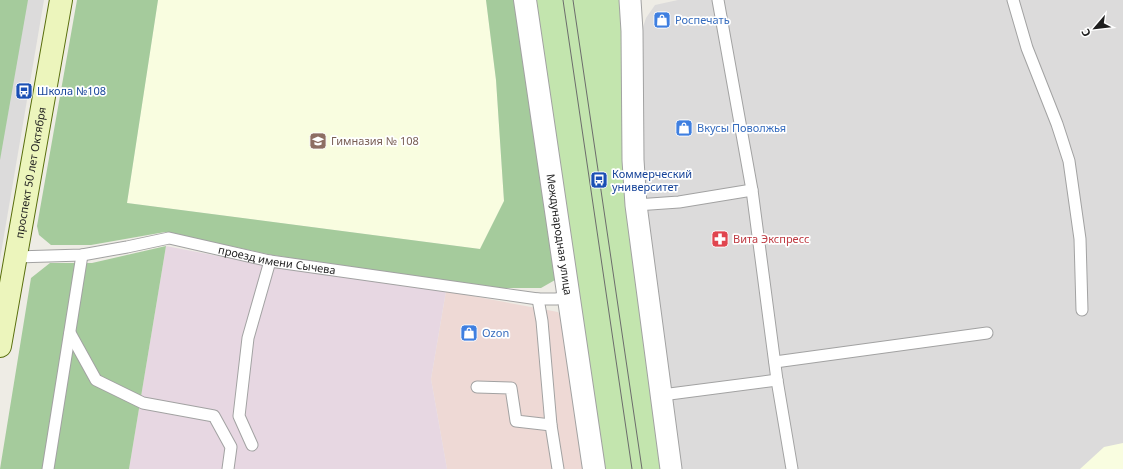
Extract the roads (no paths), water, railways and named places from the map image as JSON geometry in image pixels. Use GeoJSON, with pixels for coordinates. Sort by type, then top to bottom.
{"type":"FeatureCollection","features":[{"type":"Feature","properties":{"kind":"main road","name":"проспект 50 лет Октября"},"geometry":{"type":"LineString","coordinates":[[0,346],[9,288],[16,257],[61,0]]}},
{"type":"Feature","properties":{"kind":"street","name":"Международная улица"},"geometry":{"type":"LineString","coordinates":[[525,0],[594,469]]}},
{"type":"Feature","properties":{"kind":"street"},"geometry":{"type":"LineString","coordinates":[[630,0],[632,30],[633,160],[636,205],[671,469]]}},
{"type":"Feature","properties":{"kind":"lane"},"geometry":{"type":"LineString","coordinates":[[718,0],[752,190],[777,380],[792,469]]}},
{"type":"Feature","properties":{"kind":"lane"},"geometry":{"type":"LineString","coordinates":[[1013,0],[1027,48],[1058,124],[1069,161],[1080,239],[1082,310]]}},
{"type":"Feature","properties":{"kind":"lane"},"geometry":{"type":"LineString","coordinates":[[636,205],[679,202],[752,190]]}},
{"type":"Feature","properties":{"kind":"lane","name":"проезд имени Сычева"},"geometry":{"type":"LineString","coordinates":[[16,257],[82,255],[127,248],[169,238],[270,261],[538,299],[568,297]]}},
{"type":"Feature","properties":{"kind":"lane"},"geometry":{"type":"LineString","coordinates":[[48,469],[82,255]]}},
{"type":"Feature","properties":{"kind":"lane"},"geometry":{"type":"LineString","coordinates":[[252,445],[240,416],[248,338],[270,261]]}},
{"type":"Feature","properties":{"kind":"lane"},"geometry":{"type":"LineString","coordinates":[[538,299],[542,321],[551,425],[558,469]]}},
{"type":"Feature","properties":{"kind":"lane"},"geometry":{"type":"LineString","coordinates":[[70,333],[96,380],[143,403],[214,416],[231,447],[228,469]]}},
{"type":"Feature","properties":{"kind":"lane"},"geometry":{"type":"LineString","coordinates":[[775,362],[987,333]]}},
{"type":"Feature","properties":{"kind":"lane"},"geometry":{"type":"LineString","coordinates":[[662,395],[777,380]]}},
{"type":"Feature","properties":{"kind":"lane"},"geometry":{"type":"LineString","coordinates":[[476,387],[511,388],[516,421],[551,425]]}},
{"type":"Feature","properties":{"kind":"tram line"},"geometry":{"type":"LineString","coordinates":[[563,0],[632,469]]}},
{"type":"Feature","properties":{"kind":"tram line"},"geometry":{"type":"LineString","coordinates":[[573,0],[642,469]]}},
{"type":"Feature","properties":{"kind":"place","name":"Роспечать"},"geometry":{"type":"Point","coordinates":[662,20]}},
{"type":"Feature","properties":{"kind":"place","name":"Школа №108"},"geometry":{"type":"Point","coordinates":[24,91]}},
{"type":"Feature","properties":{"kind":"place","name":"Вкусы Поволжья"},"geometry":{"type":"Point","coordinates":[684,128]}},
{"type":"Feature","properties":{"kind":"place","name":"Гимназия № 108"},"geometry":{"type":"Point","coordinates":[318,141]}},
{"type":"Feature","properties":{"kind":"place","name":"Коммерческий университет"},"geometry":{"type":"Point","coordinates":[599,180]}},
{"type":"Feature","properties":{"kind":"place","name":"Вита Экспресс"},"geometry":{"type":"Point","coordinates":[720,239]}},
{"type":"Feature","properties":{"kind":"place","name":"Ozon"},"geometry":{"type":"Point","coordinates":[469,333]}}]}
